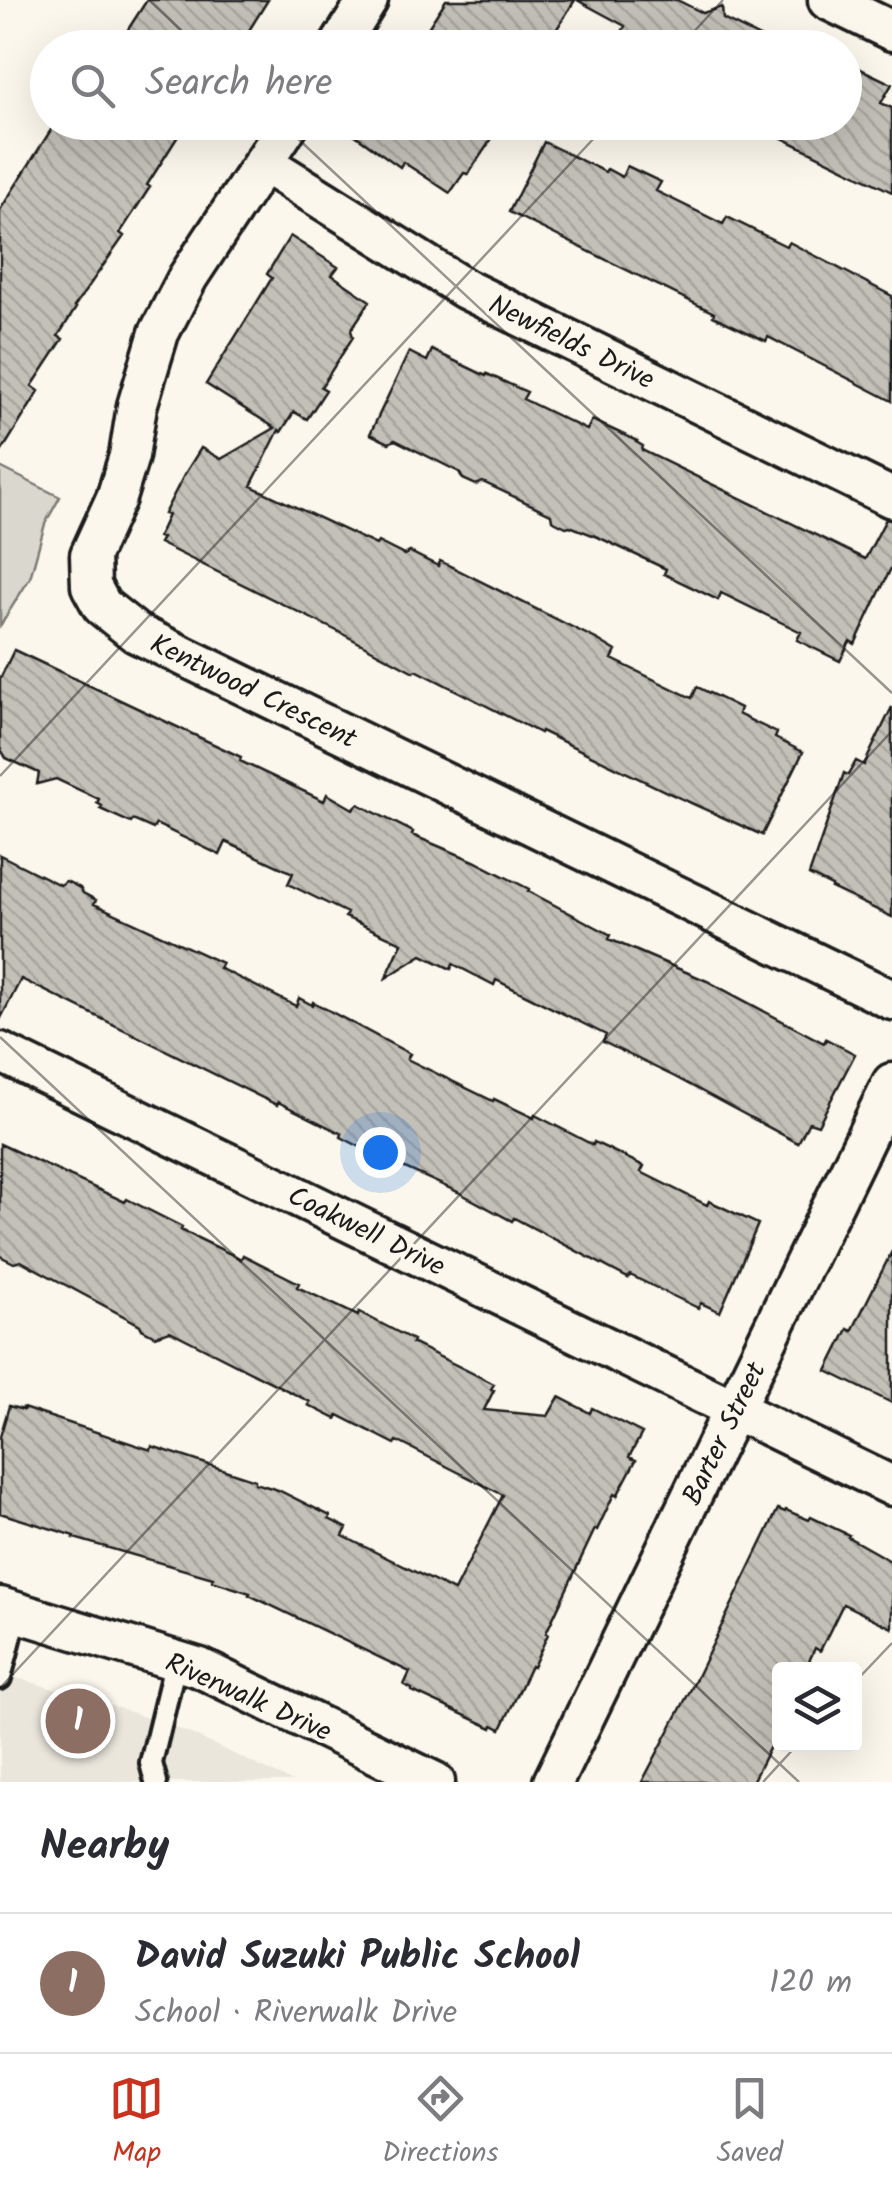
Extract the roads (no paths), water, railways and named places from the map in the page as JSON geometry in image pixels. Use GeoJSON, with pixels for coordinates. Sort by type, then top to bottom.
{"type":"FeatureCollection","features":[{"type":"Feature","properties":{"kind":"street"},"geometry":{"type":"LineString","coordinates":[[349,30],[368,0]]}},
{"type":"Feature","properties":{"kind":"street"},"geometry":{"type":"LineString","coordinates":[[828,0],[892,31]]}},
{"type":"Feature","properties":{"kind":"street","name":"Kentwood Crescent"},"geometry":{"type":"LineString","coordinates":[[279,140],[188,276],[158,334],[137,406],[129,456],[116,498],[90,555],[91,586],[102,606],[136,633],[892,1000]]}},
{"type":"Feature","properties":{"kind":"street","name":"Newfields Drive"},"geometry":{"type":"LineString","coordinates":[[264,163],[466,290],[892,498]]}},
{"type":"Feature","properties":{"kind":"street","name":"Coakwell Drive"},"geometry":{"type":"LineString","coordinates":[[0,1052],[892,1486]]}},
{"type":"Feature","properties":{"kind":"street","name":"Barter Street"},"geometry":{"type":"LineString","coordinates":[[554,1782],[892,1083]]}},
{"type":"Feature","properties":{"kind":"street","name":"Riverwalk Drive"},"geometry":{"type":"LineString","coordinates":[[8,1610],[200,1668],[435,1782]]}},
{"type":"Feature","properties":{"kind":"lane"},"geometry":{"type":"LineString","coordinates":[[0,1678],[8,1610]]}},
{"type":"Feature","properties":{"kind":"lane"},"geometry":{"type":"LineString","coordinates":[[156,1782],[151,1764],[176,1660]]}},
{"type":"Feature","properties":{"kind":"place","name":"David Suzuki Public School"},"geometry":{"type":"Point","coordinates":[78,1721]}}]}
